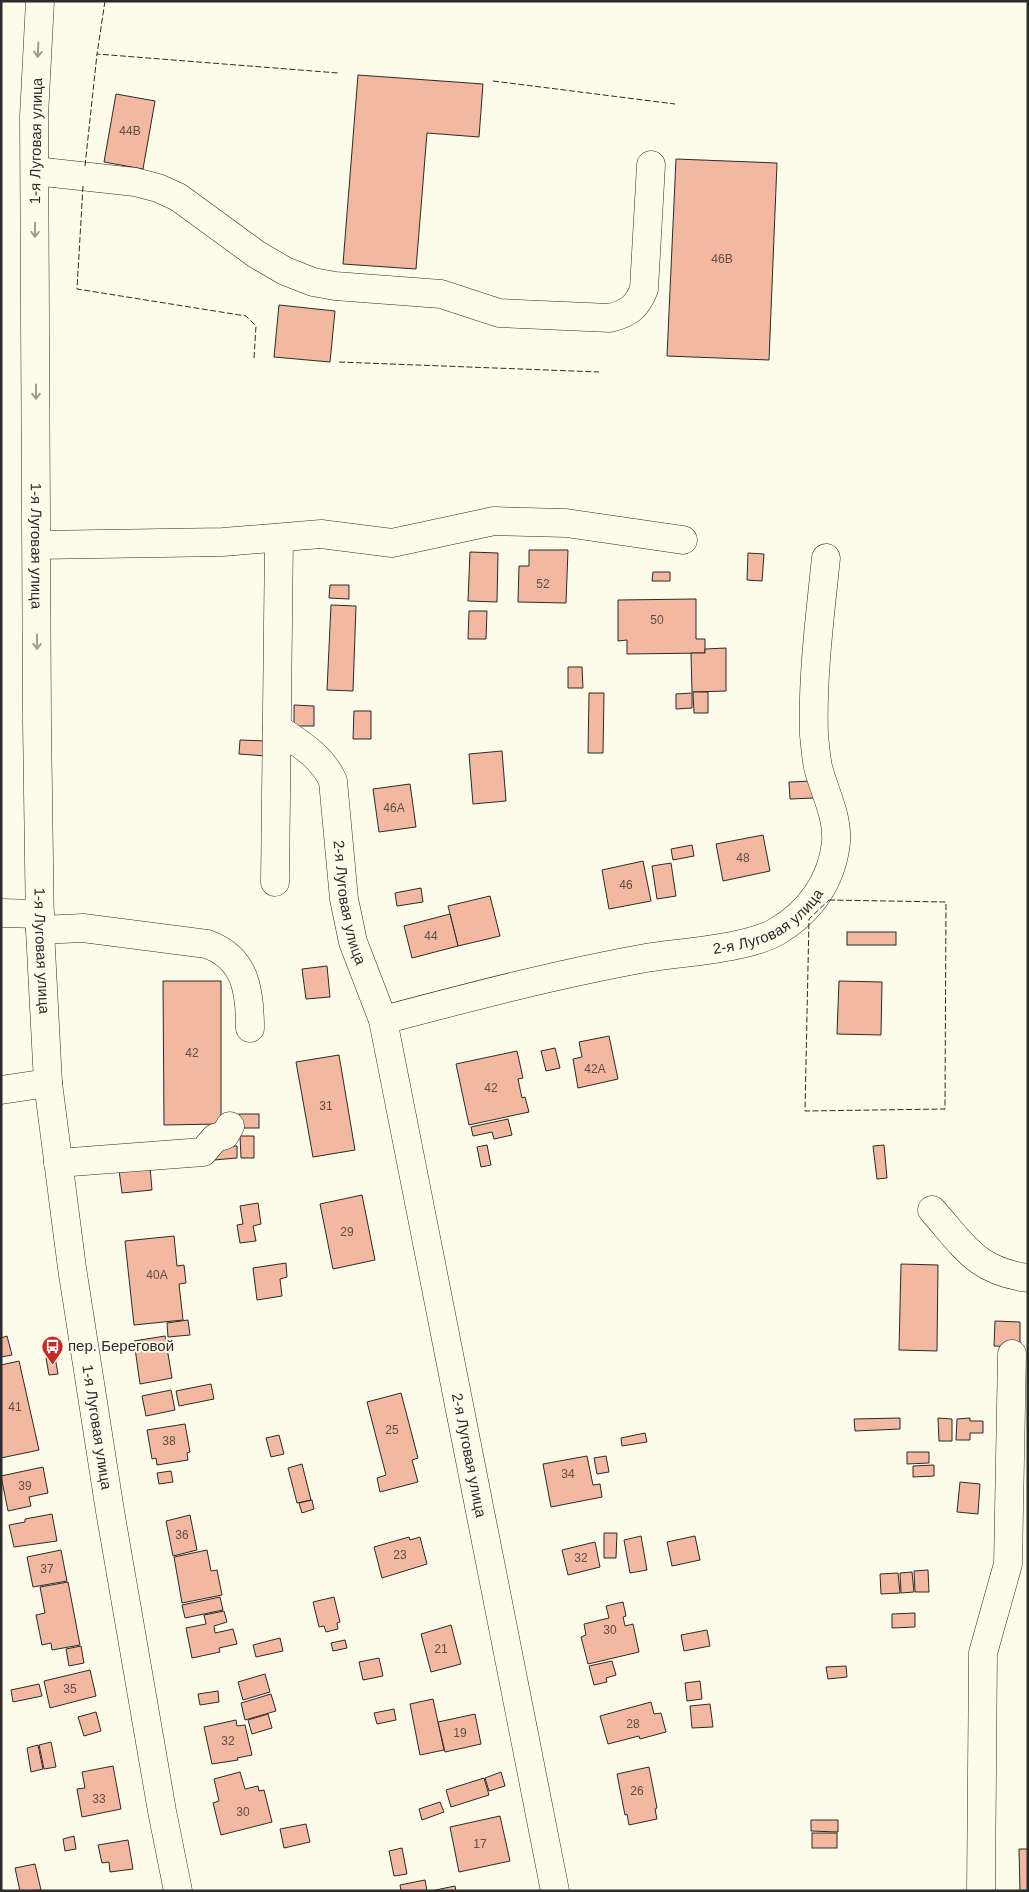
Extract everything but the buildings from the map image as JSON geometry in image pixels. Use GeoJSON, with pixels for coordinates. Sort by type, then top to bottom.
{"type":"FeatureCollection","features":[{"type":"Feature","properties":{"kind":"street","name":"1-я Луговая улица"},"geometry":{"type":"LineString","coordinates":[[40,1],[34,116],[37,545],[40,922],[48,1083],[72,1268],[110,1512],[160,1802],[178,1891]]}},
{"type":"Feature","properties":{"kind":"street"},"geometry":{"type":"LineString","coordinates":[[35,171],[135,182],[158,188],[178,197],[256,254],[285,271],[313,282],[335,286],[441,294],[499,312],[610,318],[628,313],[639,302],[644,289],[651,165]]}},
{"type":"Feature","properties":{"kind":"street"},"geometry":{"type":"LineString","coordinates":[[37,545],[223,542],[279,538],[301,534],[320,534],[392,543],[494,521],[566,523],[683,540]]}},
{"type":"Feature","properties":{"kind":"street"},"geometry":{"type":"LineString","coordinates":[[275,882],[279,538]]}},
{"type":"Feature","properties":{"kind":"street","name":"2-я Луговая улица"},"geometry":{"type":"LineString","coordinates":[[383,1020],[581,971],[645,958],[754,941],[774,933],[794,921],[811,904],[823,886],[831,866],[836,839],[831,809],[818,767],[814,736],[819,627],[826,558]]}},
{"type":"Feature","properties":{"kind":"street","name":"2-я Луговая улица"},"geometry":{"type":"LineString","coordinates":[[277,728],[319,759],[329,771],[333,781],[344,899],[353,942],[383,1020],[555,1891]]}},
{"type":"Feature","properties":{"kind":"street"},"geometry":{"type":"LineString","coordinates":[[1,913],[40,922],[206,944],[223,950],[236,963],[245,980],[250,1002],[250,1028]]}},
{"type":"Feature","properties":{"kind":"street"},"geometry":{"type":"LineString","coordinates":[[1,1090],[48,1083]]}},
{"type":"Feature","properties":{"kind":"street"},"geometry":{"type":"LineString","coordinates":[[58,1163],[203,1152],[215,1138],[225,1135],[230,1126]]}},
{"type":"Feature","properties":{"kind":"street"},"geometry":{"type":"LineString","coordinates":[[932,1210],[977,1260],[989,1268],[1008,1275],[1028,1278]]}},
{"type":"Feature","properties":{"kind":"street"},"geometry":{"type":"LineString","coordinates":[[981,1891],[983,1653],[994,1608],[1018,1563],[1012,1354]]}},
{"type":"Feature","properties":{"kind":"fence"},"geometry":{"type":"LineString","coordinates":[[105,1],[97,54],[338,73]]}},
{"type":"Feature","properties":{"kind":"fence"},"geometry":{"type":"LineString","coordinates":[[85,166],[97,54]]}},
{"type":"Feature","properties":{"kind":"fence"},"geometry":{"type":"LineString","coordinates":[[493,81],[675,104]]}},
{"type":"Feature","properties":{"kind":"fence"},"geometry":{"type":"LineString","coordinates":[[83,186],[77,289],[246,316],[256,326],[254,358]]}},
{"type":"Feature","properties":{"kind":"fence"},"geometry":{"type":"LineString","coordinates":[[339,362],[599,372]]}},
{"type":"Feature","properties":{"kind":"fence"},"geometry":{"type":"LineString","coordinates":[[829,900],[946,902],[945,1109],[805,1111],[809,919],[829,900]]}},
{"type":"Feature","properties":{"kind":"place","name":"пер. Береговой"},"geometry":{"type":"Point","coordinates":[52,1365]}}]}
